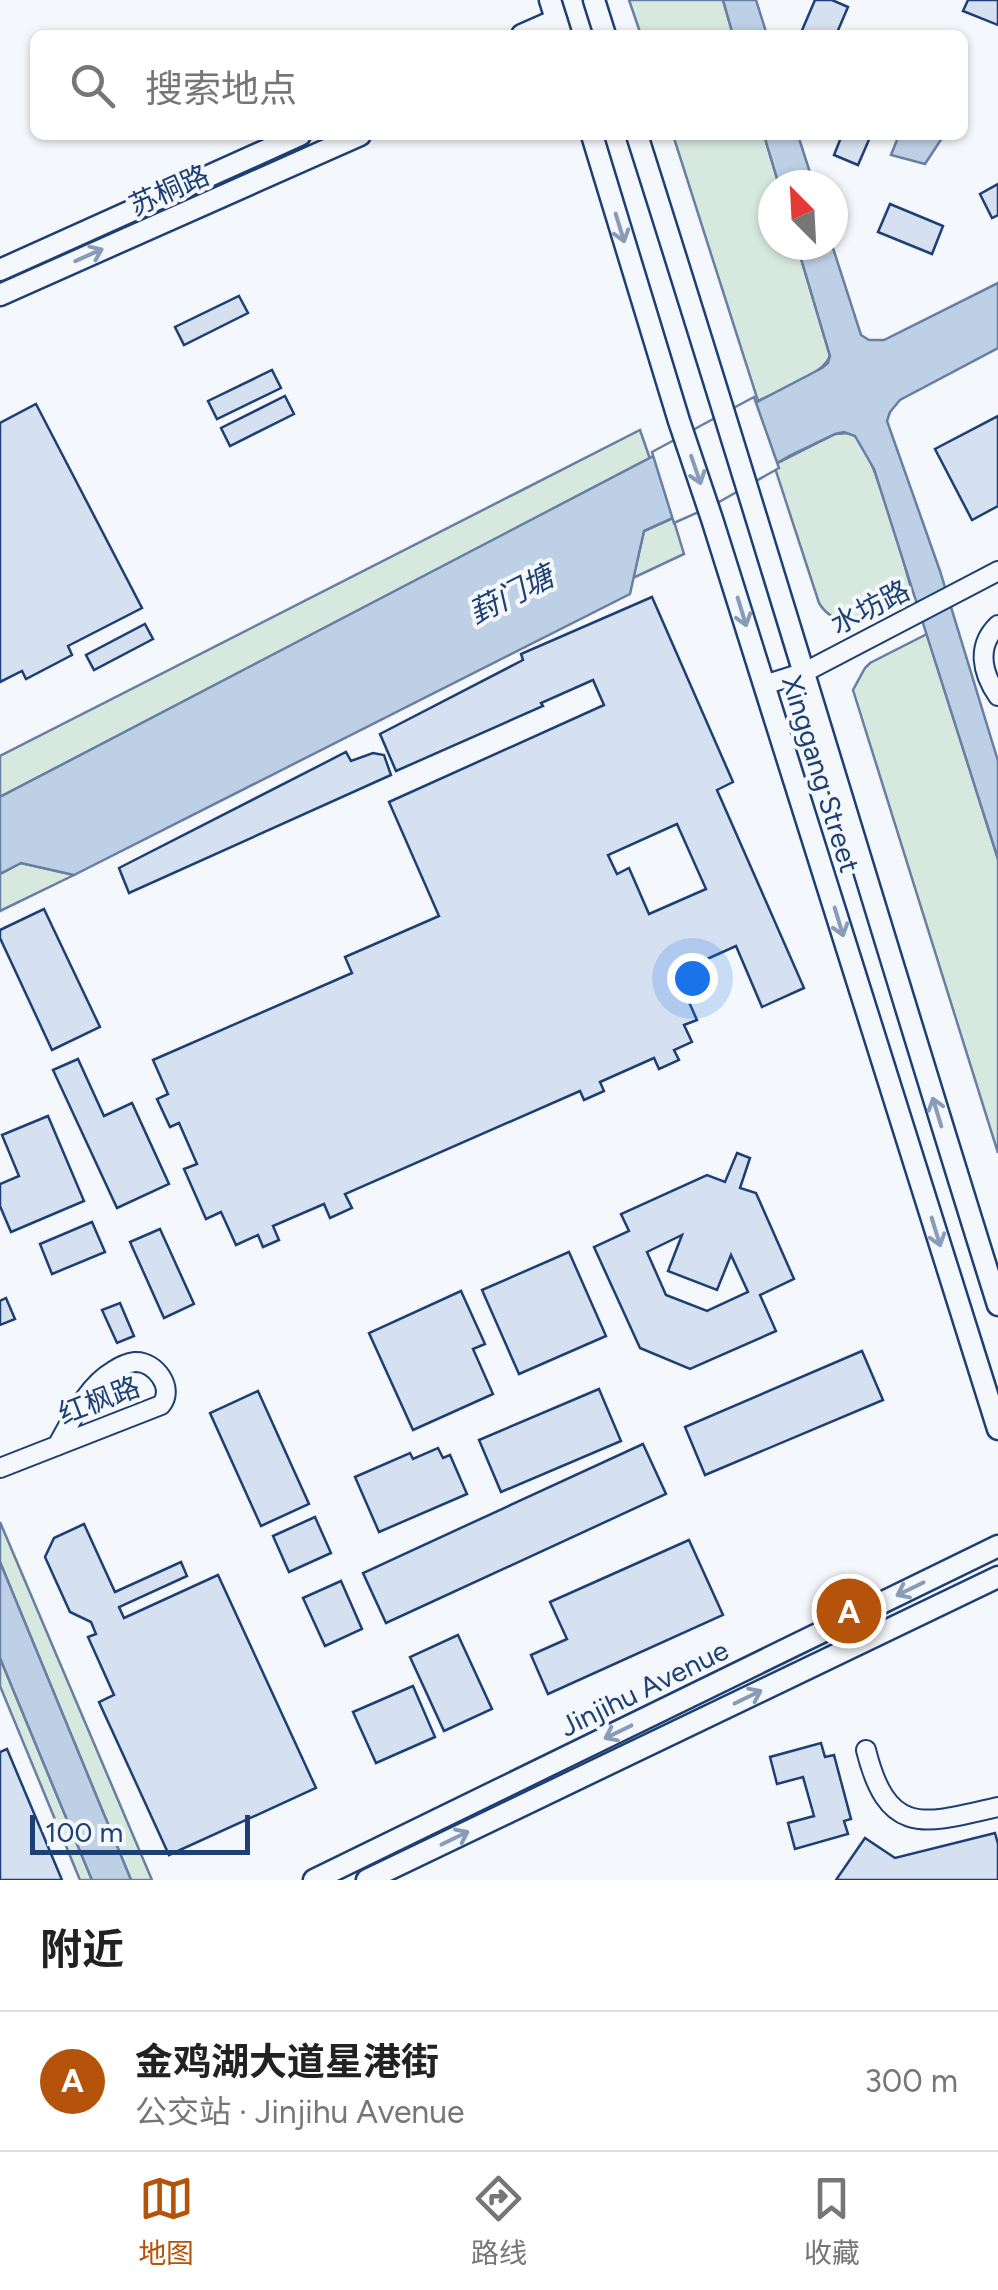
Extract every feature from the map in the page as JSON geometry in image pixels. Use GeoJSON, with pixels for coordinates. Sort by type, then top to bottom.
{"type":"FeatureCollection","features":[{"type":"Feature","properties":{"kind":"main road"},"geometry":{"type":"LineString","coordinates":[[594,0],[604,30]]}},
{"type":"Feature","properties":{"kind":"main road"},"geometry":{"type":"LineString","coordinates":[[532,30],[556,18]]}},
{"type":"Feature","properties":{"kind":"main road","name":"苏桐路"},"geometry":{"type":"LineString","coordinates":[[0,270],[289,140]]}},
{"type":"Feature","properties":{"kind":"main road","name":"苏桐路"},"geometry":{"type":"LineString","coordinates":[[0,295],[349,140]]}},
{"type":"Feature","properties":{"kind":"main road","name":"Xinggang Street"},"geometry":{"type":"LineString","coordinates":[[594,140],[998,1429]]}},
{"type":"Feature","properties":{"kind":"main road","name":"Xinggang Street"},"geometry":{"type":"LineString","coordinates":[[639,140],[998,1306]]}},
{"type":"Feature","properties":{"kind":"main road"},"geometry":{"type":"LineString","coordinates":[[182,188],[192,210]]}},
{"type":"Feature","properties":{"kind":"main road","name":"Jinjihu Avenue"},"geometry":{"type":"LineString","coordinates":[[314,1880],[998,1546]]}},
{"type":"Feature","properties":{"kind":"main road","name":"Jinjihu Avenue"},"geometry":{"type":"LineString","coordinates":[[367,1880],[998,1577]]}},
{"type":"Feature","properties":{"kind":"street","name":"水坊路"},"geometry":{"type":"LineString","coordinates":[[764,684],[805,672],[998,571]]}},
{"type":"Feature","properties":{"kind":"street"},"geometry":{"type":"LineString","coordinates":[[998,625],[983,654],[986,674],[998,696]]}},
{"type":"Feature","properties":{"kind":"street","name":"红枫路"},"geometry":{"type":"LineString","coordinates":[[0,1468],[161,1406],[167,1395],[162,1378],[140,1362],[111,1372],[80,1406],[56,1446]]}},
{"type":"Feature","properties":{"kind":"street"},"geometry":{"type":"LineString","coordinates":[[866,1750],[883,1797],[906,1817],[941,1820],[998,1808]]}},
{"type":"Feature","properties":{"kind":"shaded area"},"geometry":{"type":"Polygon","coordinates":[[[629,0],[723,0],[732,30],[639,30],[629,0]]]}},
{"type":"Feature","properties":{"kind":"shaded area"},"geometry":{"type":"Polygon","coordinates":[[[675,140],[766,140],[774,170],[758,170],[758,260],[801,260],[830,356],[818,370],[758,401],[675,140]]]}},
{"type":"Feature","properties":{"kind":"shaded area"},"geometry":{"type":"Polygon","coordinates":[[[640,430],[650,459],[0,797],[0,756],[640,430]]]}},
{"type":"Feature","properties":{"kind":"shaded area"},"geometry":{"type":"Polygon","coordinates":[[[848,433],[863,446],[871,462],[911,588],[852,620],[829,614],[819,603],[774,465],[835,434],[848,433]]]}},
{"type":"Feature","properties":{"kind":"shaded area"},"geometry":{"type":"Polygon","coordinates":[[[673,518],[684,554],[633,578],[644,531],[673,518]]]}},
{"type":"Feature","properties":{"kind":"shaded area"},"geometry":{"type":"Polygon","coordinates":[[[927,634],[998,859],[998,1153],[853,690],[870,663],[927,634]]]}},
{"type":"Feature","properties":{"kind":"shaded area"},"geometry":{"type":"Polygon","coordinates":[[[21,863],[74,875],[0,911],[0,874],[21,863]]]}},
{"type":"Feature","properties":{"kind":"shaded area"},"geometry":{"type":"Polygon","coordinates":[[[0,1522],[152,1880],[131,1880],[0,1562],[0,1522]]]}},
{"type":"Feature","properties":{"kind":"shaded area"},"geometry":{"type":"Polygon","coordinates":[[[0,1658],[92,1880],[80,1880],[0,1686],[0,1658]]]}},
{"type":"Feature","properties":{"kind":"water"},"geometry":{"type":"Polygon","coordinates":[[[723,0],[756,0],[765,30],[732,30],[723,0]]]}},
{"type":"Feature","properties":{"kind":"water"},"geometry":{"type":"Polygon","coordinates":[[[766,140],[800,140],[809,170],[774,170],[766,140]]]}},
{"type":"Feature","properties":{"kind":"water"},"geometry":{"type":"Polygon","coordinates":[[[897,140],[941,140],[925,164],[891,155],[897,140]]]}},
{"type":"Feature","properties":{"kind":"water","name":"葑门塘"},"geometry":{"type":"Polygon","coordinates":[[[801,260],[837,260],[861,335],[869,340],[884,340],[998,283],[998,348],[900,400],[887,421],[940,571],[998,761],[998,859],[874,469],[855,436],[844,432],[644,531],[630,594],[74,875],[21,863],[0,874],[0,797],[822,368],[830,356],[801,260]]]}},
{"type":"Feature","properties":{"kind":"water"},"geometry":{"type":"Polygon","coordinates":[[[0,1562],[131,1880],[92,1880],[0,1658],[0,1562]]]}},
{"type":"Feature","properties":{"kind":"pier"},"geometry":{"type":"Polygon","coordinates":[[[754,397],[779,468],[674,523],[652,452],[754,397]]]}},
{"type":"Feature","properties":{"kind":"building"},"geometry":{"type":"Polygon","coordinates":[[[815,0],[832,0],[848,7],[838,30],[802,30],[815,0]]]}},
{"type":"Feature","properties":{"kind":"building"},"geometry":{"type":"Polygon","coordinates":[[[968,0],[998,0],[998,25],[963,11],[968,0]]]}},
{"type":"Feature","properties":{"kind":"building"},"geometry":{"type":"Polygon","coordinates":[[[840,140],[869,140],[858,165],[834,155],[840,140]]]}},
{"type":"Feature","properties":{"kind":"building"},"geometry":{"type":"Polygon","coordinates":[[[998,184],[998,215],[992,218],[980,194],[998,184]]]}},
{"type":"Feature","properties":{"kind":"building"},"geometry":{"type":"Polygon","coordinates":[[[890,204],[943,226],[932,254],[878,232],[890,204]]]}},
{"type":"Feature","properties":{"kind":"building"},"geometry":{"type":"Polygon","coordinates":[[[239,296],[248,313],[184,345],[175,327],[239,296]]]}},
{"type":"Feature","properties":{"kind":"building"},"geometry":{"type":"Polygon","coordinates":[[[272,370],[281,388],[217,419],[208,401],[272,370]]]}},
{"type":"Feature","properties":{"kind":"building"},"geometry":{"type":"Polygon","coordinates":[[[285,396],[294,414],[230,446],[221,428],[285,396]]]}},
{"type":"Feature","properties":{"kind":"building"},"geometry":{"type":"Polygon","coordinates":[[[36,404],[142,608],[68,646],[72,655],[26,679],[22,671],[0,682],[0,423],[36,404]]]}},
{"type":"Feature","properties":{"kind":"building"},"geometry":{"type":"Polygon","coordinates":[[[998,416],[998,506],[972,520],[935,449],[998,416]]]}},
{"type":"Feature","properties":{"kind":"building"},"geometry":{"type":"Polygon","coordinates":[[[652,597],[733,782],[717,790],[804,988],[762,1007],[736,946],[676,973],[697,1020],[684,1025],[692,1042],[674,1050],[679,1060],[659,1069],[654,1058],[600,1082],[604,1091],[584,1100],[580,1091],[345,1194],[352,1208],[330,1218],[324,1204],[273,1226],[279,1240],[263,1247],[258,1235],[236,1245],[221,1212],[206,1219],[184,1169],[197,1164],[179,1123],[170,1127],[157,1099],[168,1094],[153,1060],[352,973],[345,957],[439,916],[389,802],[604,705],[593,680],[396,771],[380,734],[523,660],[521,654],[652,597]],[[677,824],[608,855],[617,874],[629,868],[649,914],[706,889],[677,824]]]}},
{"type":"Feature","properties":{"kind":"building"},"geometry":{"type":"Polygon","coordinates":[[[145,624],[153,639],[94,670],[86,655],[145,624]]]}},
{"type":"Feature","properties":{"kind":"building"},"geometry":{"type":"Polygon","coordinates":[[[346,752],[351,761],[373,753],[384,755],[391,775],[129,893],[119,868],[346,752]]]}},
{"type":"Feature","properties":{"kind":"building"},"geometry":{"type":"Polygon","coordinates":[[[44,909],[100,1027],[52,1050],[0,938],[0,930],[44,909]]]}},
{"type":"Feature","properties":{"kind":"building"},"geometry":{"type":"Polygon","coordinates":[[[78,1059],[104,1116],[132,1103],[169,1184],[117,1208],[53,1070],[78,1059]]]}},
{"type":"Feature","properties":{"kind":"building"},"geometry":{"type":"Polygon","coordinates":[[[48,1116],[84,1201],[11,1232],[0,1206],[0,1184],[19,1176],[2,1135],[48,1116]]]}},
{"type":"Feature","properties":{"kind":"building"},"geometry":{"type":"Polygon","coordinates":[[[737,1153],[750,1158],[740,1188],[756,1193],[794,1279],[760,1295],[776,1331],[690,1369],[640,1348],[594,1247],[629,1231],[621,1214],[707,1175],[725,1182],[737,1153]],[[682,1235],[647,1252],[666,1295],[707,1311],[748,1292],[731,1255],[717,1290],[668,1271],[682,1235]]]}},
{"type":"Feature","properties":{"kind":"building"},"geometry":{"type":"Polygon","coordinates":[[[92,1222],[105,1252],[52,1274],[40,1244],[92,1222]]]}},
{"type":"Feature","properties":{"kind":"building"},"geometry":{"type":"Polygon","coordinates":[[[160,1229],[194,1304],[164,1318],[130,1242],[160,1229]]]}},
{"type":"Feature","properties":{"kind":"building"},"geometry":{"type":"Polygon","coordinates":[[[569,1252],[606,1336],[519,1374],[482,1290],[569,1252]]]}},
{"type":"Feature","properties":{"kind":"building"},"geometry":{"type":"Polygon","coordinates":[[[461,1291],[485,1344],[473,1349],[493,1394],[413,1430],[369,1333],[461,1291]]]}},
{"type":"Feature","properties":{"kind":"building"},"geometry":{"type":"Polygon","coordinates":[[[6,1298],[15,1319],[0,1325],[0,1301],[6,1298]]]}},
{"type":"Feature","properties":{"kind":"building"},"geometry":{"type":"Polygon","coordinates":[[[120,1303],[134,1336],[117,1343],[102,1310],[120,1303]]]}},
{"type":"Feature","properties":{"kind":"building"},"geometry":{"type":"Polygon","coordinates":[[[862,1351],[883,1400],[705,1475],[685,1427],[862,1351]]]}},
{"type":"Feature","properties":{"kind":"building"},"geometry":{"type":"Polygon","coordinates":[[[599,1389],[621,1441],[501,1492],[479,1440],[599,1389]]]}},
{"type":"Feature","properties":{"kind":"building"},"geometry":{"type":"Polygon","coordinates":[[[258,1391],[309,1504],[261,1526],[210,1413],[258,1391]]]}},
{"type":"Feature","properties":{"kind":"building"},"geometry":{"type":"Polygon","coordinates":[[[643,1444],[666,1494],[386,1623],[363,1573],[643,1444]]]}},
{"type":"Feature","properties":{"kind":"building"},"geometry":{"type":"Polygon","coordinates":[[[438,1448],[443,1458],[450,1455],[467,1494],[379,1532],[355,1477],[410,1453],[413,1459],[438,1448]]]}},
{"type":"Feature","properties":{"kind":"building"},"geometry":{"type":"Polygon","coordinates":[[[315,1517],[331,1553],[289,1572],[273,1536],[315,1517]]]}},
{"type":"Feature","properties":{"kind":"building"},"geometry":{"type":"Polygon","coordinates":[[[84,1524],[115,1592],[181,1562],[187,1576],[119,1607],[124,1618],[218,1575],[316,1788],[169,1855],[99,1702],[114,1695],[88,1637],[96,1634],[91,1622],[70,1612],[45,1557],[54,1538],[84,1524]]]}},
{"type":"Feature","properties":{"kind":"building"},"geometry":{"type":"Polygon","coordinates":[[[689,1540],[723,1615],[548,1694],[531,1655],[567,1639],[550,1602],[689,1540]]]}},
{"type":"Feature","properties":{"kind":"building"},"geometry":{"type":"Polygon","coordinates":[[[341,1581],[362,1629],[325,1646],[303,1598],[341,1581]]]}},
{"type":"Feature","properties":{"kind":"building"},"geometry":{"type":"Polygon","coordinates":[[[458,1635],[492,1709],[444,1731],[410,1657],[458,1635]]]}},
{"type":"Feature","properties":{"kind":"building"},"geometry":{"type":"Polygon","coordinates":[[[413,1686],[435,1737],[376,1763],[353,1712],[413,1686]]]}},
{"type":"Feature","properties":{"kind":"building"},"geometry":{"type":"Polygon","coordinates":[[[821,1743],[825,1757],[834,1755],[851,1819],[844,1821],[848,1834],[795,1849],[788,1823],[814,1816],[803,1777],[777,1784],[770,1757],[821,1743]]]}},
{"type":"Feature","properties":{"kind":"building"},"geometry":{"type":"Polygon","coordinates":[[[7,1749],[62,1880],[0,1880],[0,1752],[7,1749]]]}},
{"type":"Feature","properties":{"kind":"building"},"geometry":{"type":"Polygon","coordinates":[[[995,1833],[998,1880],[836,1880],[865,1838],[895,1858],[995,1833]]]}},
{"type":"Feature","properties":{"kind":"place","name":"金鸡湖大道星港街"},"geometry":{"type":"Point","coordinates":[849,1611]}}]}
